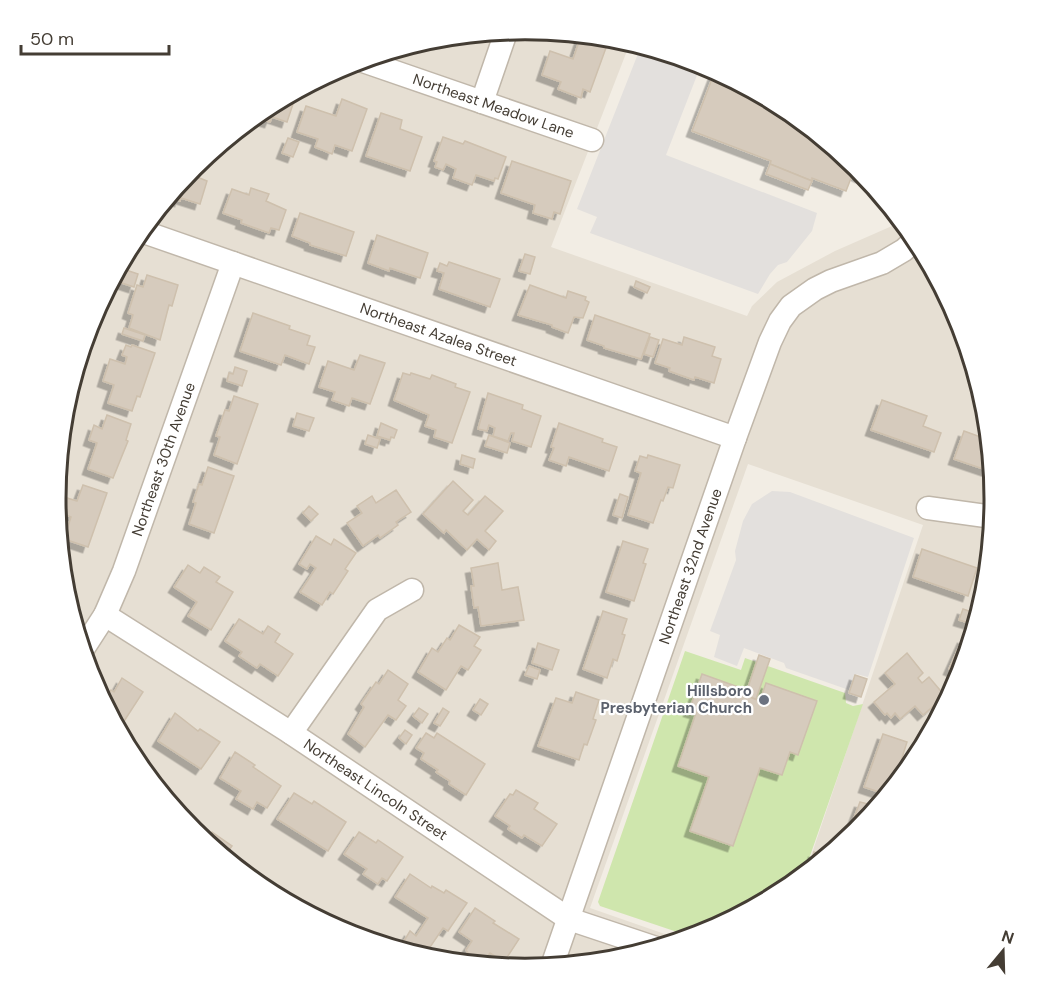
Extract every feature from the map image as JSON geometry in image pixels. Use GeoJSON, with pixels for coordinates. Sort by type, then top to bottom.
{"type":"FeatureCollection","features":[{"type":"Feature","properties":{"kind":"street"},"geometry":{"type":"LineString","coordinates":[[482,102],[503,41]]}},
{"type":"Feature","properties":{"kind":"street","name":"Northeast Meadow Lane"},"geometry":{"type":"LineString","coordinates":[[376,66],[592,140]]}},
{"type":"Feature","properties":{"kind":"street","name":"Northeast Azalea Street"},"geometry":{"type":"LineString","coordinates":[[151,234],[735,438]]}},
{"type":"Feature","properties":{"kind":"street","name":"Northeast 32nd Avenue"},"geometry":{"type":"LineString","coordinates":[[555,958],[735,438],[780,321],[791,306],[815,289],[882,263],[908,246]]}},
{"type":"Feature","properties":{"kind":"street","name":"Northeast 30th Avenue"},"geometry":{"type":"LineString","coordinates":[[89,640],[105,615],[124,571],[233,263]]}},
{"type":"Feature","properties":{"kind":"street"},"geometry":{"type":"LineString","coordinates":[[928,508],[984,516]]}},
{"type":"Feature","properties":{"kind":"street"},"geometry":{"type":"LineString","coordinates":[[291,734],[377,610],[412,590]]}},
{"type":"Feature","properties":{"kind":"street","name":"Northeast Lincoln Street"},"geometry":{"type":"LineString","coordinates":[[105,615],[291,734],[569,919],[642,943]]}},
{"type":"Feature","properties":{"kind":"shaded area"},"geometry":{"type":"Polygon","coordinates":[[[495,41],[556,41],[627,52],[551,247],[747,316],[752,306],[777,282],[835,251],[893,225],[923,270],[950,324],[969,381],[981,440],[984,469],[984,530],[981,559],[969,618],[950,675],[923,729],[890,779],[850,824],[810,860],[923,525],[748,464],[590,908],[669,935],[615,950],[556,958],[495,958],[466,955],[407,943],[350,924],[322,911],[270,881],[223,845],[201,824],[161,779],[144,755],[114,703],[101,675],[82,618],[70,559],[66,500],[67,469],[75,410],[82,381],[101,324],[114,296],[144,244],[161,220],[180,197],[223,154],[246,135],[296,102],[350,75],[378,65],[436,49],[466,44],[495,41]]]}},
{"type":"Feature","properties":{"kind":"shaded area"},"geometry":{"type":"Polygon","coordinates":[[[638,54],[698,74],[666,155],[817,213],[812,231],[787,262],[778,265],[770,274],[758,294],[590,233],[597,217],[577,209],[638,54]]]}},
{"type":"Feature","properties":{"kind":"shaded area"},"geometry":{"type":"Polygon","coordinates":[[[772,491],[790,492],[914,538],[868,677],[856,674],[849,690],[786,668],[784,663],[744,648],[737,666],[714,657],[720,635],[710,631],[736,560],[735,551],[743,521],[752,504],[772,491]]]}},
{"type":"Feature","properties":{"kind":"green space"},"geometry":{"type":"Polygon","coordinates":[[[685,651],[741,670],[745,658],[845,693],[846,703],[853,706],[863,704],[808,861],[805,864],[781,881],[729,911],[678,932],[600,906],[598,902],[685,651]]]}},
{"type":"Feature","properties":{"kind":"building"},"geometry":{"type":"Polygon","coordinates":[[[578,43],[606,48],[590,92],[583,89],[581,98],[558,89],[561,82],[542,75],[550,51],[573,59],[578,43]]]}},
{"type":"Feature","properties":{"kind":"building"},"geometry":{"type":"Polygon","coordinates":[[[712,80],[781,118],[828,154],[852,177],[846,191],[812,178],[812,181],[770,164],[771,161],[692,131],[712,80]]]}},
{"type":"Feature","properties":{"kind":"building"},"geometry":{"type":"Polygon","coordinates":[[[342,99],[367,109],[352,151],[335,145],[332,154],[315,147],[318,139],[297,132],[306,106],[336,116],[342,99]]]}},
{"type":"Feature","properties":{"kind":"building"},"geometry":{"type":"Polygon","coordinates":[[[293,104],[287,122],[272,117],[270,122],[266,121],[270,118],[293,104]]]}},
{"type":"Feature","properties":{"kind":"building"},"geometry":{"type":"Polygon","coordinates":[[[381,113],[402,120],[400,129],[422,137],[410,171],[366,156],[381,113]]]}},
{"type":"Feature","properties":{"kind":"building"},"geometry":{"type":"Polygon","coordinates":[[[443,137],[463,144],[465,141],[506,157],[498,179],[495,178],[494,181],[476,175],[472,185],[453,178],[456,169],[446,164],[443,170],[435,167],[437,162],[434,161],[443,137]]]}},
{"type":"Feature","properties":{"kind":"building"},"geometry":{"type":"Polygon","coordinates":[[[288,138],[299,142],[293,157],[282,153],[288,138]]]}},
{"type":"Feature","properties":{"kind":"building"},"geometry":{"type":"Polygon","coordinates":[[[512,161],[571,181],[560,214],[554,212],[552,219],[533,213],[535,205],[501,193],[512,161]]]}},
{"type":"Feature","properties":{"kind":"building"},"geometry":{"type":"Polygon","coordinates":[[[770,164],[812,181],[808,190],[766,174],[770,164]]]}},
{"type":"Feature","properties":{"kind":"building"},"geometry":{"type":"Polygon","coordinates":[[[199,178],[207,181],[200,204],[181,198],[180,201],[177,200],[199,178]]]}},
{"type":"Feature","properties":{"kind":"building"},"geometry":{"type":"Polygon","coordinates":[[[251,188],[269,194],[266,201],[286,210],[279,230],[271,228],[269,233],[241,223],[242,220],[223,213],[232,189],[249,195],[251,188]]]}},
{"type":"Feature","properties":{"kind":"building"},"geometry":{"type":"Polygon","coordinates":[[[300,213],[354,232],[346,256],[310,245],[292,236],[300,213]]]}},
{"type":"Feature","properties":{"kind":"building"},"geometry":{"type":"Polygon","coordinates":[[[377,235],[428,253],[420,278],[390,268],[389,271],[368,263],[377,235]]]}},
{"type":"Feature","properties":{"kind":"building"},"geometry":{"type":"Polygon","coordinates":[[[525,254],[535,257],[530,274],[519,271],[525,254]]]}},
{"type":"Feature","properties":{"kind":"building"},"geometry":{"type":"Polygon","coordinates":[[[449,262],[500,279],[490,307],[439,289],[444,273],[437,271],[440,263],[447,266],[449,262]]]}},
{"type":"Feature","properties":{"kind":"building"},"geometry":{"type":"Polygon","coordinates":[[[128,271],[138,274],[134,287],[121,283],[128,271]]]}},
{"type":"Feature","properties":{"kind":"building"},"geometry":{"type":"Polygon","coordinates":[[[147,275],[178,285],[172,306],[169,305],[160,340],[129,328],[133,315],[128,313],[137,285],[143,287],[147,275]]]}},
{"type":"Feature","properties":{"kind":"building"},"geometry":{"type":"Polygon","coordinates":[[[636,281],[650,287],[647,293],[634,287],[636,281]]]}},
{"type":"Feature","properties":{"kind":"building"},"geometry":{"type":"Polygon","coordinates":[[[530,285],[566,298],[568,291],[586,297],[585,300],[589,302],[583,318],[574,317],[568,333],[552,325],[518,315],[530,285]]]}},
{"type":"Feature","properties":{"kind":"building"},"geometry":{"type":"Polygon","coordinates":[[[253,313],[310,336],[307,345],[315,347],[309,364],[285,355],[281,365],[240,351],[253,313]]]}},
{"type":"Feature","properties":{"kind":"building"},"geometry":{"type":"Polygon","coordinates":[[[595,315],[650,334],[641,359],[604,348],[604,346],[587,340],[595,315]]]}},
{"type":"Feature","properties":{"kind":"building"},"geometry":{"type":"Polygon","coordinates":[[[124,328],[145,335],[143,341],[122,334],[124,328]]]}},
{"type":"Feature","properties":{"kind":"building"},"geometry":{"type":"Polygon","coordinates":[[[650,337],[659,340],[653,357],[644,354],[650,337]]]}},
{"type":"Feature","properties":{"kind":"building"},"geometry":{"type":"Polygon","coordinates":[[[684,337],[715,347],[712,356],[721,359],[714,383],[695,377],[694,380],[655,363],[663,339],[682,345],[684,337]]]}},
{"type":"Feature","properties":{"kind":"building"},"geometry":{"type":"Polygon","coordinates":[[[126,345],[155,353],[140,397],[137,396],[132,411],[108,403],[114,385],[103,381],[110,359],[125,364],[127,357],[122,355],[126,345]]]}},
{"type":"Feature","properties":{"kind":"building"},"geometry":{"type":"Polygon","coordinates":[[[360,355],[385,363],[370,404],[352,398],[349,406],[332,400],[335,392],[319,387],[328,361],[354,370],[360,355]]]}},
{"type":"Feature","properties":{"kind":"building"},"geometry":{"type":"Polygon","coordinates":[[[235,367],[247,371],[242,386],[227,381],[229,373],[233,374],[235,367]]]}},
{"type":"Feature","properties":{"kind":"building"},"geometry":{"type":"Polygon","coordinates":[[[403,373],[430,379],[432,375],[470,392],[452,443],[434,437],[436,430],[425,426],[429,415],[394,400],[403,373]]]}},
{"type":"Feature","properties":{"kind":"building"},"geometry":{"type":"Polygon","coordinates":[[[488,393],[523,405],[522,409],[541,416],[531,447],[512,441],[514,433],[511,433],[508,441],[493,436],[495,428],[489,425],[487,431],[478,429],[488,393]]]}},
{"type":"Feature","properties":{"kind":"building"},"geometry":{"type":"Polygon","coordinates":[[[234,396],[258,404],[237,464],[214,455],[220,437],[216,436],[225,410],[229,411],[234,396]]]}},
{"type":"Feature","properties":{"kind":"building"},"geometry":{"type":"Polygon","coordinates":[[[882,400],[927,416],[923,426],[941,433],[934,452],[871,430],[882,400]]]}},
{"type":"Feature","properties":{"kind":"building"},"geometry":{"type":"Polygon","coordinates":[[[297,413],[314,418],[309,431],[293,426],[297,413]]]}},
{"type":"Feature","properties":{"kind":"building"},"geometry":{"type":"Polygon","coordinates":[[[107,415],[131,424],[126,440],[128,441],[113,478],[88,469],[97,443],[89,440],[94,425],[102,429],[107,415]]]}},
{"type":"Feature","properties":{"kind":"building"},"geometry":{"type":"Polygon","coordinates":[[[381,423],[397,430],[394,438],[391,437],[390,440],[377,436],[381,423]]]}},
{"type":"Feature","properties":{"kind":"building"},"geometry":{"type":"Polygon","coordinates":[[[559,423],[603,439],[602,442],[617,447],[609,471],[569,457],[566,466],[549,460],[559,423]]]}},
{"type":"Feature","properties":{"kind":"building"},"geometry":{"type":"Polygon","coordinates":[[[964,431],[980,437],[984,469],[954,459],[964,431]]]}},
{"type":"Feature","properties":{"kind":"building"},"geometry":{"type":"Polygon","coordinates":[[[368,435],[380,439],[377,448],[365,444],[368,435]]]}},
{"type":"Feature","properties":{"kind":"building"},"geometry":{"type":"Polygon","coordinates":[[[489,435],[510,443],[507,453],[485,446],[489,435]]]}},
{"type":"Feature","properties":{"kind":"building"},"geometry":{"type":"Polygon","coordinates":[[[462,455],[475,459],[473,468],[460,464],[462,455]]]}},
{"type":"Feature","properties":{"kind":"building"},"geometry":{"type":"Polygon","coordinates":[[[648,455],[680,465],[673,488],[668,487],[653,523],[628,515],[641,473],[635,471],[640,456],[647,458],[648,455]]]}},
{"type":"Feature","properties":{"kind":"building"},"geometry":{"type":"Polygon","coordinates":[[[208,467],[234,476],[214,533],[189,524],[199,484],[202,485],[208,467]]]}},
{"type":"Feature","properties":{"kind":"building"},"geometry":{"type":"Polygon","coordinates":[[[453,481],[473,500],[463,511],[468,515],[485,496],[503,511],[485,531],[496,541],[489,550],[477,539],[467,550],[446,530],[444,533],[423,514],[453,481]]]}},
{"type":"Feature","properties":{"kind":"building"},"geometry":{"type":"Polygon","coordinates":[[[83,485],[107,493],[88,547],[68,540],[67,530],[71,517],[67,515],[66,500],[67,498],[77,501],[83,485]]]}},
{"type":"Feature","properties":{"kind":"building"},"geometry":{"type":"Polygon","coordinates":[[[396,490],[411,512],[396,522],[398,525],[380,538],[378,535],[363,546],[347,523],[362,513],[357,506],[372,496],[376,503],[396,490]]]}},
{"type":"Feature","properties":{"kind":"building"},"geometry":{"type":"Polygon","coordinates":[[[620,494],[628,497],[622,518],[613,515],[620,494]]]}},
{"type":"Feature","properties":{"kind":"building"},"geometry":{"type":"Polygon","coordinates":[[[309,506],[318,514],[311,521],[303,513],[309,506]]]}},
{"type":"Feature","properties":{"kind":"building"},"geometry":{"type":"Polygon","coordinates":[[[316,536],[331,545],[334,539],[356,553],[345,569],[348,571],[333,594],[330,592],[322,605],[300,592],[316,568],[310,564],[307,569],[299,564],[316,536]]]}},
{"type":"Feature","properties":{"kind":"building"},"geometry":{"type":"Polygon","coordinates":[[[623,541],[648,549],[643,563],[646,564],[634,601],[606,592],[623,541]]]}},
{"type":"Feature","properties":{"kind":"building"},"geometry":{"type":"Polygon","coordinates":[[[922,549],[977,568],[968,596],[913,577],[922,549]]]}},
{"type":"Feature","properties":{"kind":"building"},"geometry":{"type":"Polygon","coordinates":[[[498,563],[502,590],[518,587],[524,620],[481,626],[478,607],[474,608],[471,568],[498,563]]]}},
{"type":"Feature","properties":{"kind":"building"},"geometry":{"type":"Polygon","coordinates":[[[188,565],[200,573],[204,567],[220,577],[216,582],[233,592],[211,630],[188,616],[197,602],[174,587],[188,565]]]}},
{"type":"Feature","properties":{"kind":"building"},"geometry":{"type":"Polygon","coordinates":[[[963,609],[971,612],[968,623],[959,620],[963,609]]]}},
{"type":"Feature","properties":{"kind":"building"},"geometry":{"type":"Polygon","coordinates":[[[603,611],[627,619],[617,661],[613,659],[607,678],[583,669],[603,611]]]}},
{"type":"Feature","properties":{"kind":"building"},"geometry":{"type":"Polygon","coordinates":[[[239,619],[263,634],[268,626],[280,634],[275,642],[293,654],[278,676],[260,664],[257,668],[239,656],[242,652],[225,641],[239,619]]]}},
{"type":"Feature","properties":{"kind":"building"},"geometry":{"type":"Polygon","coordinates":[[[459,625],[480,637],[474,646],[481,650],[468,670],[461,666],[446,690],[418,672],[432,648],[438,652],[447,638],[450,640],[459,625]]]}},
{"type":"Feature","properties":{"kind":"building"},"geometry":{"type":"Polygon","coordinates":[[[962,639],[952,670],[949,669],[962,639]]]}},
{"type":"Feature","properties":{"kind":"building"},"geometry":{"type":"Polygon","coordinates":[[[538,643],[559,650],[552,670],[532,663],[538,643]]]}},
{"type":"Feature","properties":{"kind":"building"},"geometry":{"type":"Polygon","coordinates":[[[907,653],[923,673],[918,678],[922,683],[929,677],[942,692],[937,703],[923,715],[915,706],[900,719],[895,713],[891,718],[887,713],[885,715],[874,702],[895,684],[885,673],[907,653]]]}},
{"type":"Feature","properties":{"kind":"building"},"geometry":{"type":"Polygon","coordinates":[[[759,655],[770,659],[756,699],[745,696],[759,655]]]}},
{"type":"Feature","properties":{"kind":"building"},"geometry":{"type":"Polygon","coordinates":[[[529,666],[540,670],[537,679],[525,675],[529,666]]]}},
{"type":"Feature","properties":{"kind":"building"},"geometry":{"type":"Polygon","coordinates":[[[388,670],[408,684],[398,700],[406,706],[396,720],[388,715],[365,747],[348,734],[364,707],[361,704],[376,682],[379,684],[388,670]]]}},
{"type":"Feature","properties":{"kind":"building"},"geometry":{"type":"Polygon","coordinates":[[[702,674],[741,688],[739,693],[760,701],[766,683],[817,701],[798,755],[790,752],[782,775],[760,768],[733,846],[690,831],[709,777],[678,766],[696,713],[689,711],[702,674]]]}},
{"type":"Feature","properties":{"kind":"building"},"geometry":{"type":"Polygon","coordinates":[[[855,675],[867,679],[861,697],[849,693],[855,675]]]}},
{"type":"Feature","properties":{"kind":"building"},"geometry":{"type":"Polygon","coordinates":[[[122,678],[143,692],[124,721],[109,693],[111,690],[114,692],[122,678]]]}},
{"type":"Feature","properties":{"kind":"building"},"geometry":{"type":"Polygon","coordinates":[[[576,692],[599,700],[593,719],[596,720],[579,760],[538,746],[556,698],[572,703],[576,692]]]}},
{"type":"Feature","properties":{"kind":"building"},"geometry":{"type":"Polygon","coordinates":[[[480,699],[488,704],[481,715],[473,710],[480,699]]]}},
{"type":"Feature","properties":{"kind":"building"},"geometry":{"type":"Polygon","coordinates":[[[419,708],[428,714],[422,723],[413,716],[419,708]]]}},
{"type":"Feature","properties":{"kind":"building"},"geometry":{"type":"Polygon","coordinates":[[[443,708],[449,712],[440,726],[434,723],[443,708]]]}},
{"type":"Feature","properties":{"kind":"building"},"geometry":{"type":"Polygon","coordinates":[[[175,713],[198,731],[200,729],[220,742],[201,769],[158,741],[175,713]]]}},
{"type":"Feature","properties":{"kind":"building"},"geometry":{"type":"Polygon","coordinates":[[[405,730],[412,735],[406,744],[399,738],[405,730]]]}},
{"type":"Feature","properties":{"kind":"building"},"geometry":{"type":"Polygon","coordinates":[[[426,733],[434,738],[437,733],[485,764],[466,795],[449,784],[450,781],[436,772],[438,770],[421,759],[424,753],[416,748],[426,733]]]}},
{"type":"Feature","properties":{"kind":"building"},"geometry":{"type":"Polygon","coordinates":[[[883,734],[907,742],[902,761],[879,792],[864,787],[883,734]]]}},
{"type":"Feature","properties":{"kind":"building"},"geometry":{"type":"Polygon","coordinates":[[[235,752],[281,786],[267,808],[257,802],[253,809],[236,799],[241,791],[220,778],[235,752]]]}},
{"type":"Feature","properties":{"kind":"building"},"geometry":{"type":"Polygon","coordinates":[[[516,790],[538,803],[534,809],[557,824],[542,846],[524,835],[522,838],[508,829],[510,826],[495,816],[510,794],[513,795],[516,790]]]}},
{"type":"Feature","properties":{"kind":"building"},"geometry":{"type":"Polygon","coordinates":[[[294,793],[312,804],[314,801],[346,822],[328,851],[277,819],[294,793]]]}},
{"type":"Feature","properties":{"kind":"building"},"geometry":{"type":"Polygon","coordinates":[[[860,802],[868,804],[868,806],[853,821],[860,802]]]}},
{"type":"Feature","properties":{"kind":"building"},"geometry":{"type":"Polygon","coordinates":[[[212,832],[232,846],[229,850],[223,845],[212,832]]]}},
{"type":"Feature","properties":{"kind":"building"},"geometry":{"type":"Polygon","coordinates":[[[359,832],[376,843],[378,840],[403,857],[387,881],[382,878],[378,884],[363,874],[367,869],[344,854],[359,832]]]}},
{"type":"Feature","properties":{"kind":"building"},"geometry":{"type":"Polygon","coordinates":[[[410,874],[431,888],[432,886],[444,893],[446,890],[467,903],[448,931],[443,928],[429,948],[404,941],[410,931],[416,936],[428,918],[395,897],[410,874]]]}},
{"type":"Feature","properties":{"kind":"building"},"geometry":{"type":"Polygon","coordinates":[[[475,908],[495,921],[493,923],[519,939],[507,958],[498,958],[490,953],[487,957],[466,955],[466,950],[472,941],[459,932],[475,908]]]}},
{"type":"Feature","properties":{"kind":"place","name":"Hillsboro Presbyterian Church"},"geometry":{"type":"Point","coordinates":[764,700]}}]}
